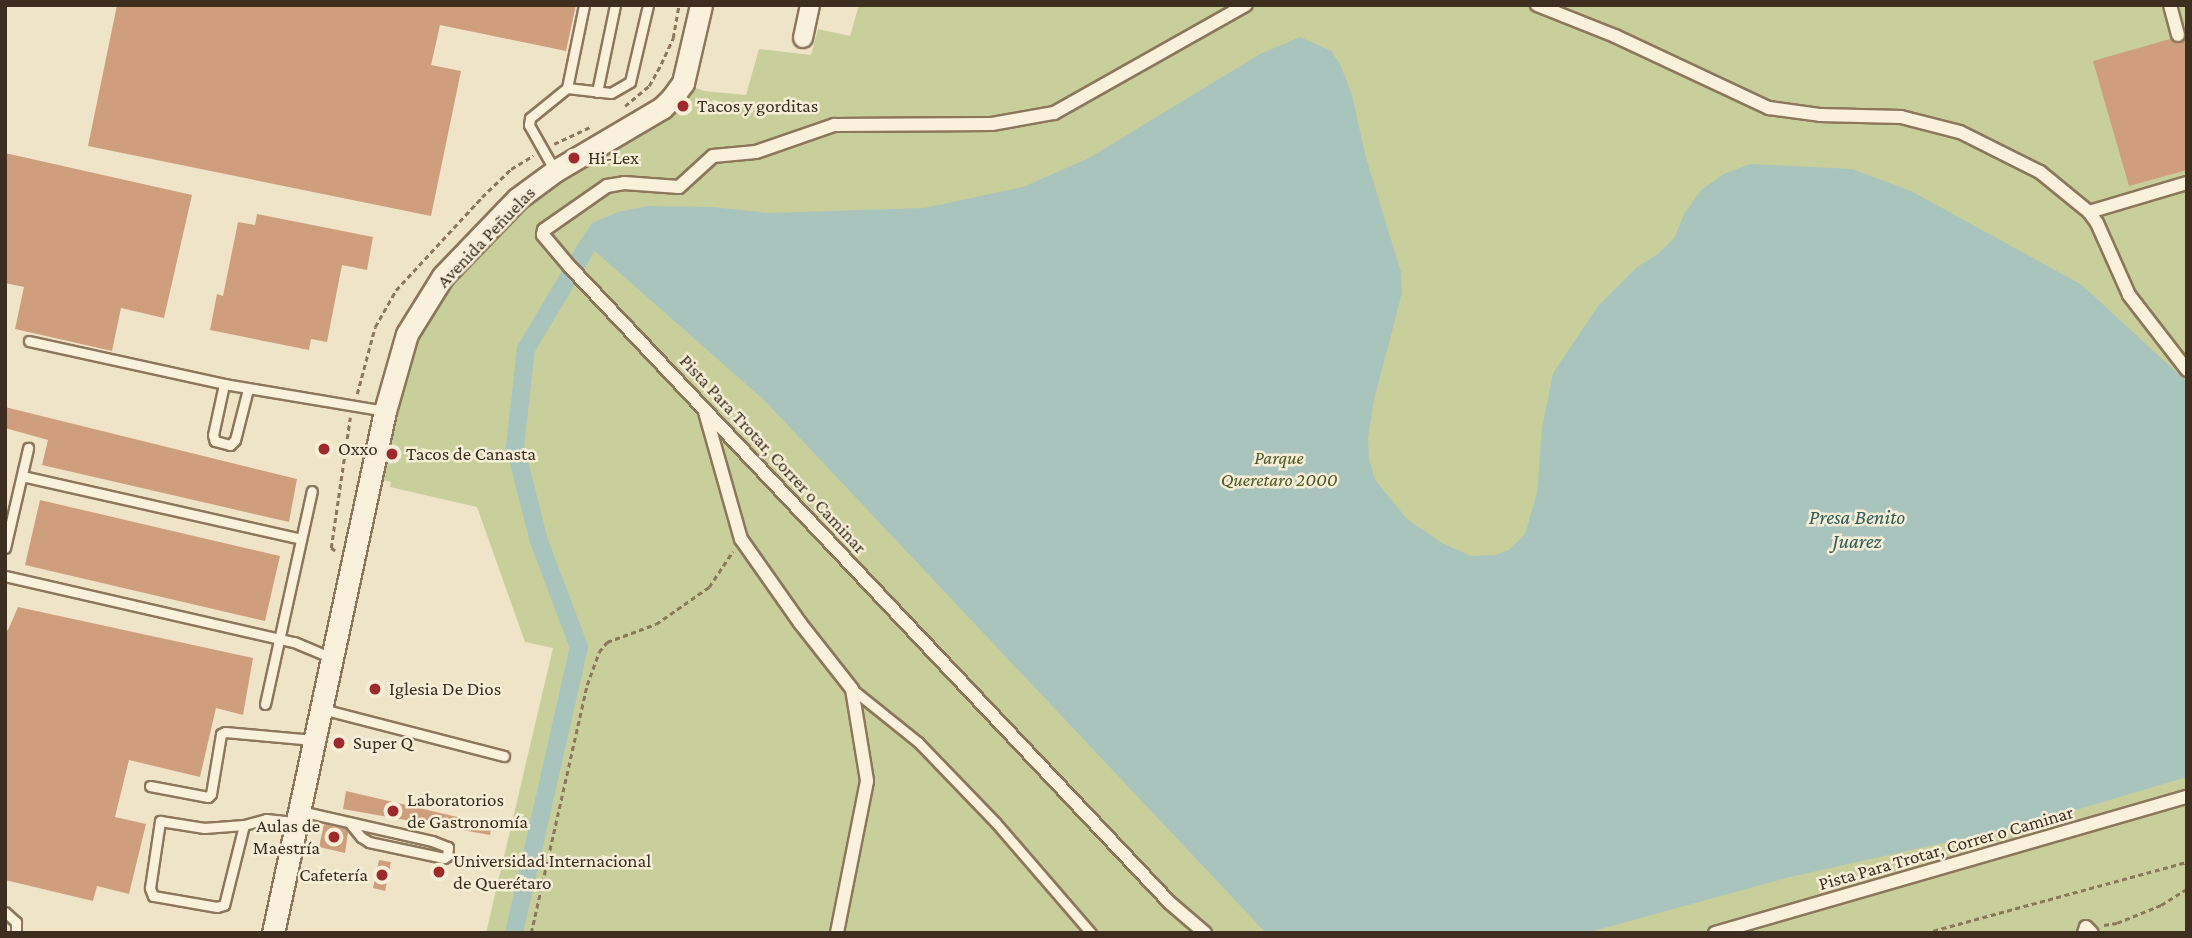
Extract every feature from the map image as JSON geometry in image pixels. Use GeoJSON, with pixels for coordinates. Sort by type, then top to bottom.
{"type":"FeatureCollection","features":[{"type":"Feature","properties":{"kind":"street","name":"Avenida Peñuelas"},"geometry":{"type":"LineString","coordinates":[[273,933],[385,411],[407,334],[443,276],[517,199],[555,171],[662,108],[672,98],[683,83],[701,5]]}},
{"type":"Feature","properties":{"kind":"street"},"geometry":{"type":"LineString","coordinates":[[803,38],[810,5]]}},
{"type":"Feature","properties":{"kind":"street","name":"Pista Para Trotar, Correr o Caminar"},"geometry":{"type":"LineString","coordinates":[[1205,933],[1162,895],[545,241],[544,230],[607,186],[624,183],[675,187],[718,154],[757,152],[834,125],[992,124],[1054,113],[1246,5]]}},
{"type":"Feature","properties":{"kind":"street"},"geometry":{"type":"LineString","coordinates":[[1537,5],[1769,108],[1820,115],[1901,117],[1960,132],[2040,172],[2089,212],[2097,223],[2129,295],[2187,370]]}},
{"type":"Feature","properties":{"kind":"street"},"geometry":{"type":"LineString","coordinates":[[2170,5],[2178,35]]}},
{"type":"Feature","properties":{"kind":"street"},"geometry":{"type":"LineString","coordinates":[[2089,212],[2187,183]]}},
{"type":"Feature","properties":{"kind":"street"},"geometry":{"type":"LineString","coordinates":[[703,408],[741,538],[800,623],[852,688],[867,781],[837,933]]}},
{"type":"Feature","properties":{"kind":"street","name":"Pista Para Trotar, Correr o Caminar"},"geometry":{"type":"LineString","coordinates":[[1715,933],[2187,797]]}},
{"type":"Feature","properties":{"kind":"lane"},"geometry":{"type":"LineString","coordinates":[[555,171],[529,125],[530,118],[567,88],[584,5]]}},
{"type":"Feature","properties":{"kind":"lane"},"geometry":{"type":"LineString","coordinates":[[597,92],[615,5]]}},
{"type":"Feature","properties":{"kind":"lane"},"geometry":{"type":"LineString","coordinates":[[567,88],[611,93],[630,82],[648,5]]}},
{"type":"Feature","properties":{"kind":"lane"},"geometry":{"type":"LineString","coordinates":[[29,341],[248,389],[385,411]]}},
{"type":"Feature","properties":{"kind":"lane"},"geometry":{"type":"LineString","coordinates":[[224,384],[213,435],[215,441],[230,445],[235,440],[248,389]]}},
{"type":"Feature","properties":{"kind":"lane"},"geometry":{"type":"LineString","coordinates":[[5,548],[28,448]]}},
{"type":"Feature","properties":{"kind":"lane"},"geometry":{"type":"LineString","coordinates":[[22,476],[302,539]]}},
{"type":"Feature","properties":{"kind":"lane"},"geometry":{"type":"LineString","coordinates":[[265,704],[312,492]]}},
{"type":"Feature","properties":{"kind":"lane"},"geometry":{"type":"LineString","coordinates":[[5,576],[279,639],[333,659]]}},
{"type":"Feature","properties":{"kind":"lane"},"geometry":{"type":"LineString","coordinates":[[852,688],[918,742],[996,823],[1091,933]]}},
{"type":"Feature","properties":{"kind":"lane"},"geometry":{"type":"LineString","coordinates":[[322,709],[505,756]]}},
{"type":"Feature","properties":{"kind":"lane"},"geometry":{"type":"LineString","coordinates":[[150,786],[208,797],[211,794],[221,734],[225,732],[295,736],[316,740]]}},
{"type":"Feature","properties":{"kind":"lane"},"geometry":{"type":"LineString","coordinates":[[244,825],[224,905],[217,907],[153,896],[150,888],[160,821],[204,828],[299,817],[349,822],[447,846],[447,856],[444,858],[369,842],[360,837],[349,822]]}},
{"type":"Feature","properties":{"kind":"lane"},"geometry":{"type":"LineString","coordinates":[[5,912],[16,922],[16,933]]}},
{"type":"Feature","properties":{"kind":"path"},"geometry":{"type":"LineString","coordinates":[[531,933],[587,685],[599,652],[607,642],[656,624],[709,587],[741,538]]}},
{"type":"Feature","properties":{"kind":"path"},"geometry":{"type":"LineString","coordinates":[[1925,933],[2187,862]]}},
{"type":"Feature","properties":{"kind":"path"},"geometry":{"type":"LineString","coordinates":[[2087,931],[2117,923],[2161,905],[2187,888]]}},
{"type":"Feature","properties":{"kind":"green space","name":"Parque Queretaro 2000"},"geometry":{"type":"Polygon","coordinates":[[[859,5],[2187,5],[2187,933],[486,933],[553,648],[525,642],[477,507],[390,487],[391,482],[372,478],[382,410],[443,276],[517,199],[683,83],[704,91],[746,95],[759,49],[811,55],[818,29],[850,36],[859,5]]]}},
{"type":"Feature","properties":{"kind":"water","name":"Presa Benito Juarez"},"geometry":{"type":"Polygon","coordinates":[[[1300,37],[1331,51],[1340,64],[1352,95],[1366,158],[1401,272],[1402,293],[1374,400],[1368,437],[1369,460],[1376,481],[1407,519],[1442,543],[1471,556],[1495,555],[1509,550],[1525,534],[1537,493],[1542,429],[1553,373],[1598,306],[1637,267],[1658,254],[1675,237],[1684,214],[1701,190],[1724,174],[1750,164],[1852,169],[1911,191],[2082,285],[2187,382],[2187,777],[2032,823],[1790,877],[1586,933],[1266,933],[765,401],[588,245],[583,236],[592,223],[618,212],[647,206],[712,207],[768,213],[924,208],[1023,187],[1089,158],[1260,54],[1300,37]]]}},
{"type":"Feature","properties":{"kind":"building"},"geometry":{"type":"Polygon","coordinates":[[[117,5],[576,5],[566,51],[440,25],[431,65],[461,71],[431,216],[88,146],[117,5]]]}},
{"type":"Feature","properties":{"kind":"building"},"geometry":{"type":"Polygon","coordinates":[[[2187,34],[2187,170],[2129,186],[2093,61],[2170,39],[2181,43],[2187,34]]]}},
{"type":"Feature","properties":{"kind":"building"},"geometry":{"type":"Polygon","coordinates":[[[5,153],[192,195],[164,318],[121,308],[112,351],[15,329],[24,287],[5,283],[5,153]]]}},
{"type":"Feature","properties":{"kind":"building"},"geometry":{"type":"Polygon","coordinates":[[[257,214],[373,237],[367,270],[342,265],[327,342],[311,339],[309,350],[210,330],[217,294],[223,296],[238,222],[255,225],[257,214]]]}},
{"type":"Feature","properties":{"kind":"building"},"geometry":{"type":"Polygon","coordinates":[[[5,407],[297,479],[289,522],[42,465],[48,440],[5,428],[5,407]]]}},
{"type":"Feature","properties":{"kind":"building"},"geometry":{"type":"Polygon","coordinates":[[[40,500],[280,556],[265,621],[25,565],[40,500]]]}},
{"type":"Feature","properties":{"kind":"building"},"geometry":{"type":"Polygon","coordinates":[[[18,607],[253,658],[243,715],[216,708],[200,777],[129,760],[115,817],[146,824],[129,894],[97,886],[93,901],[5,880],[5,630],[8,630],[18,607]]]}},
{"type":"Feature","properties":{"kind":"building"},"geometry":{"type":"Polygon","coordinates":[[[346,791],[492,825],[490,835],[343,809],[346,791]]]}},
{"type":"Feature","properties":{"kind":"building","name":"Aulas de Maestría"},"geometry":{"type":"Polygon","coordinates":[[[324,824],[345,828],[348,832],[345,853],[319,847],[324,824]]]}},
{"type":"Feature","properties":{"kind":"building","name":"Cafetería"},"geometry":{"type":"Polygon","coordinates":[[[379,860],[391,862],[385,891],[373,888],[379,860]]]}},
{"type":"Feature","properties":{"kind":"waterway"},"geometry":{"type":"LineString","coordinates":[[514,933],[579,647],[539,541],[515,447],[526,349],[588,245]]}},
{"type":"Feature","properties":{"kind":"place","name":"Tacos y gorditas"},"geometry":{"type":"Point","coordinates":[683,106]}},
{"type":"Feature","properties":{"kind":"place","name":"Hi-Lex"},"geometry":{"type":"Point","coordinates":[574,158]}},
{"type":"Feature","properties":{"kind":"place","name":"Oxxo"},"geometry":{"type":"Point","coordinates":[324,449]}},
{"type":"Feature","properties":{"kind":"place","name":"Tacos de Canasta"},"geometry":{"type":"Point","coordinates":[392,454]}},
{"type":"Feature","properties":{"kind":"place","name":"Iglesia De Dios"},"geometry":{"type":"Point","coordinates":[375,689]}},
{"type":"Feature","properties":{"kind":"place","name":"Super Q"},"geometry":{"type":"Point","coordinates":[339,743]}},
{"type":"Feature","properties":{"kind":"place","name":"Laboratorios de Gastronomía"},"geometry":{"type":"Point","coordinates":[393,811]}},
{"type":"Feature","properties":{"kind":"place","name":"Aulas de Maestría"},"geometry":{"type":"Point","coordinates":[334,837]}},
{"type":"Feature","properties":{"kind":"place","name":"Universidad Internacional de Querétaro"},"geometry":{"type":"Point","coordinates":[439,872]}},
{"type":"Feature","properties":{"kind":"place","name":"Cafetería"},"geometry":{"type":"Point","coordinates":[382,875]}}]}
